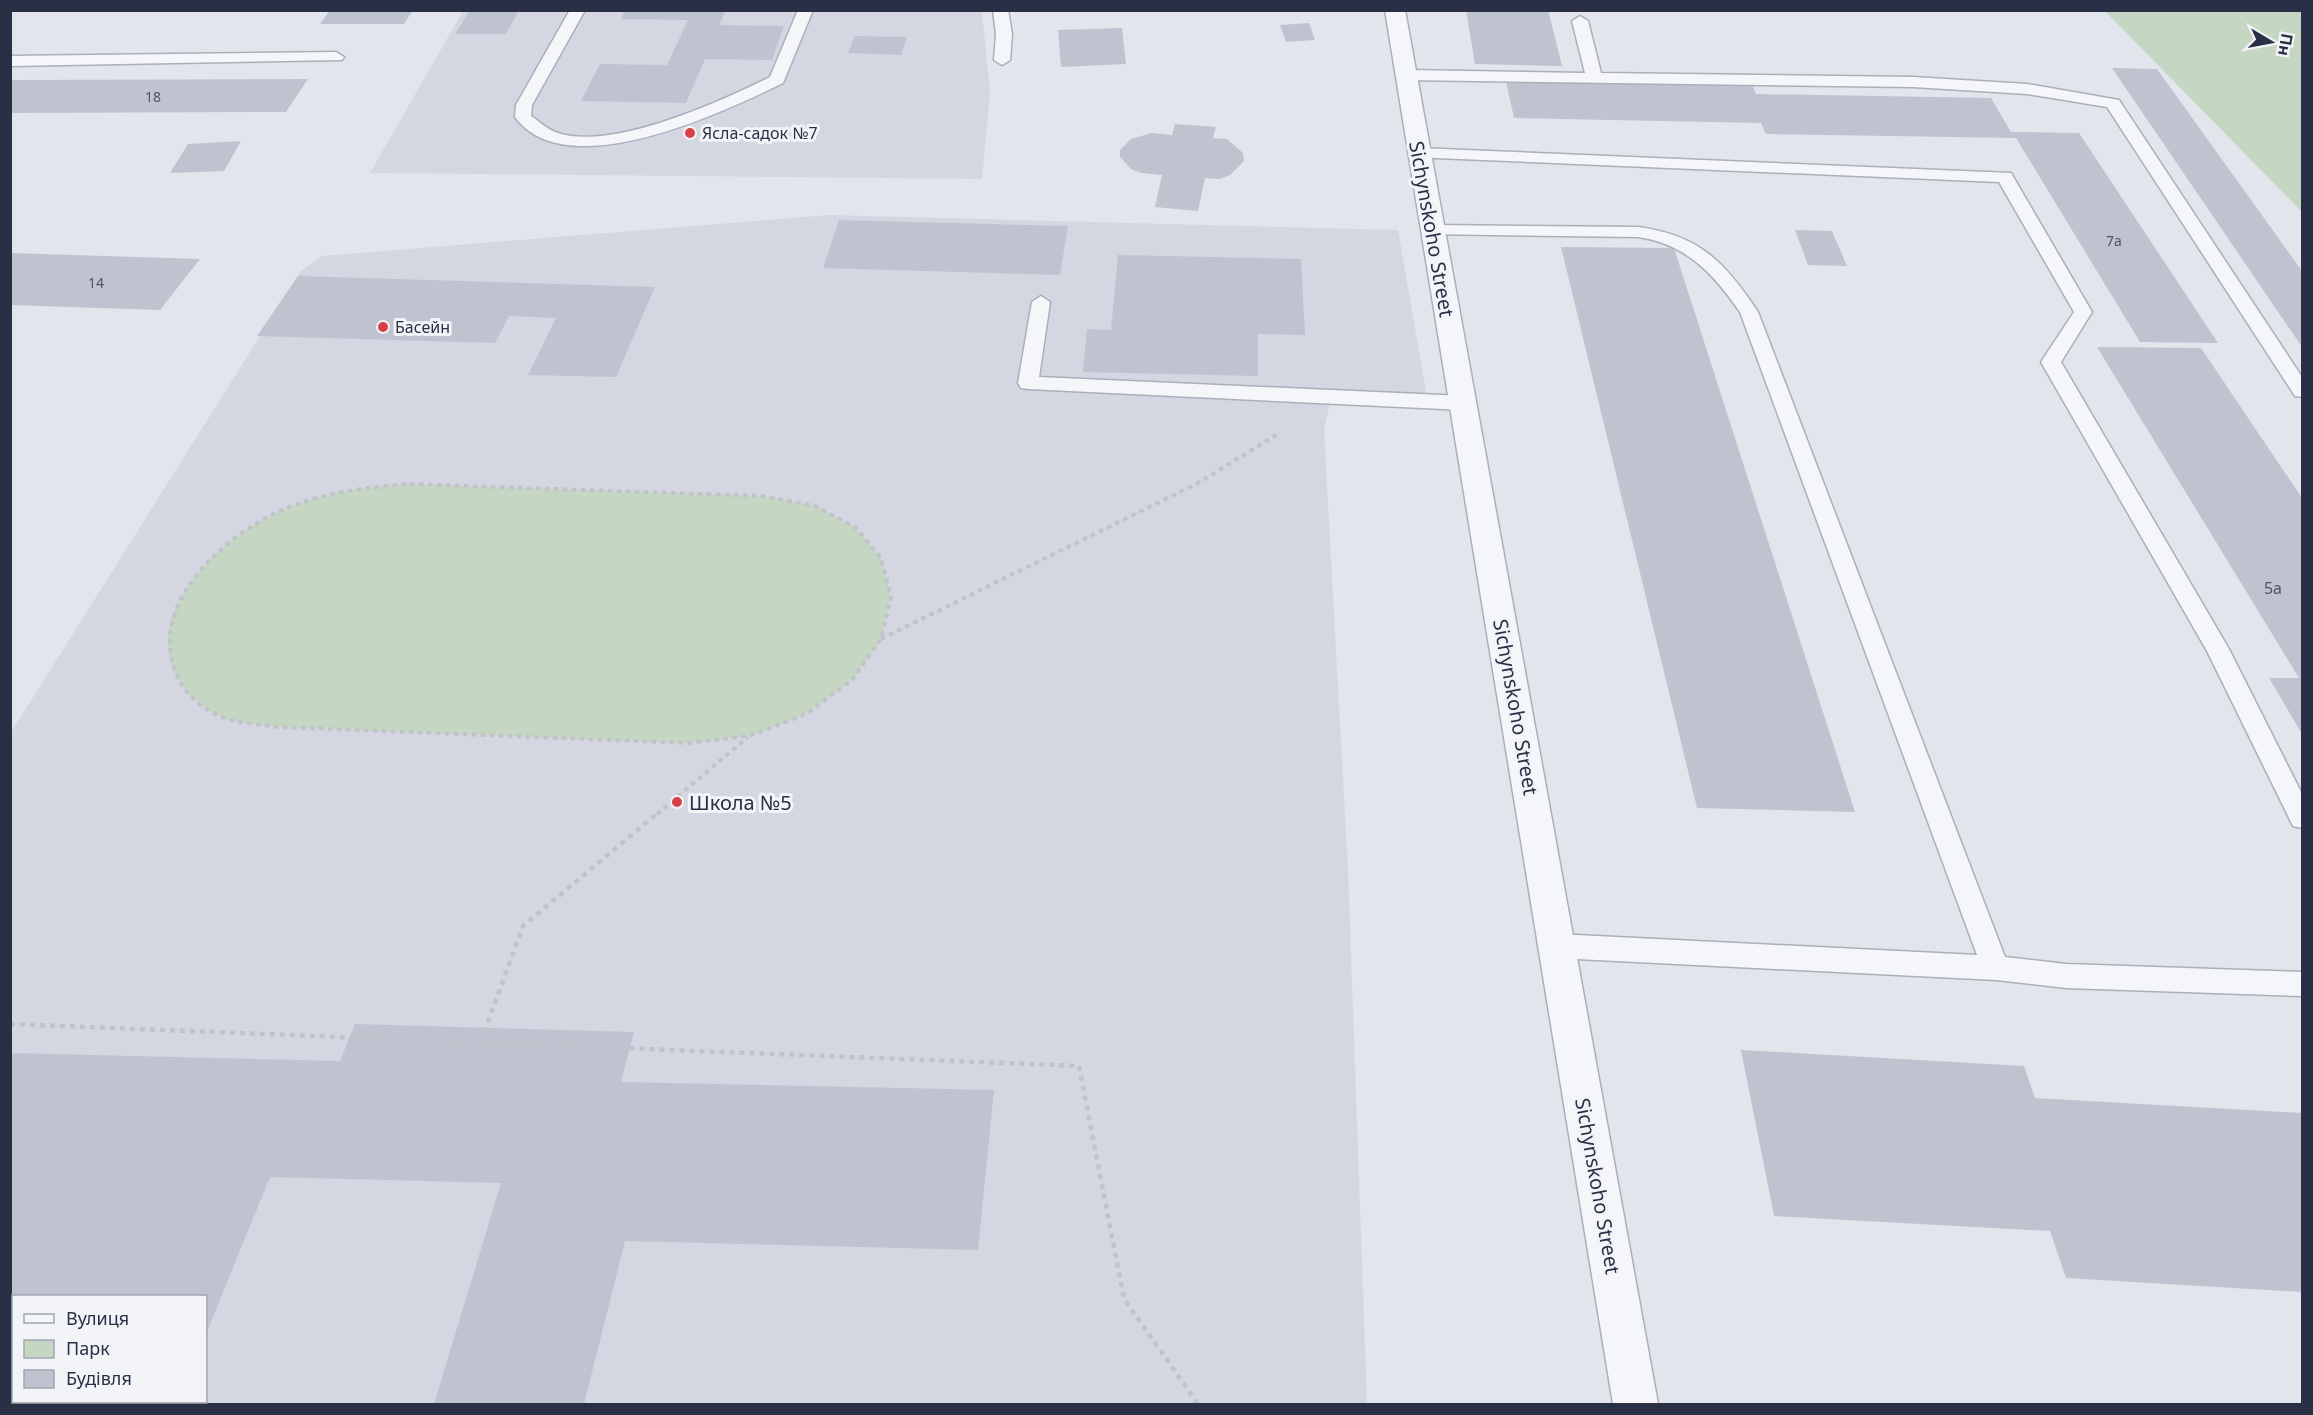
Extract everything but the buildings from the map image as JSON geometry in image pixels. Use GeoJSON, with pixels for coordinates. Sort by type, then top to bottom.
{"type":"FeatureCollection","features":[{"type":"Feature","properties":{"kind":"street","name":"Sichynskoho Street"},"geometry":{"type":"LineString","coordinates":[[1395,10],[1636,1404]]}},
{"type":"Feature","properties":{"kind":"lane"},"geometry":{"type":"LineString","coordinates":[[578,10],[524,105],[523,117],[550,136],[576,141],[660,129],[714,110],[777,80],[806,10]]}},
{"type":"Feature","properties":{"kind":"lane"},"geometry":{"type":"LineString","coordinates":[[1000,10],[1004,34],[1002,60]]}},
{"type":"Feature","properties":{"kind":"lane"},"geometry":{"type":"LineString","coordinates":[[1580,21],[1595,79]]}},
{"type":"Feature","properties":{"kind":"lane"},"geometry":{"type":"LineString","coordinates":[[10,62],[336,57]]}},
{"type":"Feature","properties":{"kind":"lane"},"geometry":{"type":"LineString","coordinates":[[1406,75],[1913,82],[2027,89],[2113,103],[2302,391]]}},
{"type":"Feature","properties":{"kind":"lane"},"geometry":{"type":"LineString","coordinates":[[1418,153],[2005,177],[2083,312],[2051,362],[2217,649],[2302,818]]}},
{"type":"Feature","properties":{"kind":"lane"},"geometry":{"type":"LineString","coordinates":[[1433,230],[1638,232],[1661,236],[1679,241],[1700,256],[1736,292],[1749,312],[1996,968]]}},
{"type":"Feature","properties":{"kind":"lane"},"geometry":{"type":"LineString","coordinates":[[1041,302],[1028,383],[1464,403]]}},
{"type":"Feature","properties":{"kind":"lane"},"geometry":{"type":"LineString","coordinates":[[1557,946],[1996,968],[2066,976],[2302,984]]}},
{"type":"Feature","properties":{"kind":"path"},"geometry":{"type":"LineString","coordinates":[[881,639],[1200,482],[1336,398]]}},
{"type":"Feature","properties":{"kind":"path"},"geometry":{"type":"LineString","coordinates":[[410,484],[763,496],[815,506],[855,526],[881,558],[891,597],[881,639],[852,680],[806,714],[748,736],[687,743],[278,727],[224,718],[188,696],[169,665],[169,628],[184,590],[216,554],[257,523],[306,500],[346,490],[410,484]]}},
{"type":"Feature","properties":{"kind":"path"},"geometry":{"type":"LineString","coordinates":[[481,1041],[523,926],[748,736]]}},
{"type":"Feature","properties":{"kind":"path"},"geometry":{"type":"LineString","coordinates":[[10,1024],[1079,1065],[1124,1299],[1197,1404]]}},
{"type":"Feature","properties":{"kind":"shaded area","name":"Ясла-садок №7"},"geometry":{"type":"Polygon","coordinates":[[[463,11],[982,11],[990,93],[982,179],[370,173],[463,11]]]}},
{"type":"Feature","properties":{"kind":"shaded area","name":"Школа №5"},"geometry":{"type":"Polygon","coordinates":[[[829,215],[1398,230],[1428,403],[1330,402],[1324,430],[1348,870],[1367,1404],[11,1404],[10,734],[301,271],[322,256],[829,215]]]}},
{"type":"Feature","properties":{"kind":"green space"},"geometry":{"type":"Polygon","coordinates":[[[2105,11],[2302,11],[2302,212],[2105,11]]]}},
{"type":"Feature","properties":{"kind":"green space"},"geometry":{"type":"Polygon","coordinates":[[[410,484],[763,496],[815,506],[855,527],[881,558],[891,597],[881,639],[852,680],[806,714],[749,736],[687,743],[278,727],[224,718],[204,707],[188,693],[179,681],[170,658],[169,635],[174,612],[185,591],[219,552],[257,523],[275,513],[312,499],[350,490],[410,484]]]}},
{"type":"Feature","properties":{"kind":"place","name":"Ясла-садок №7"},"geometry":{"type":"Point","coordinates":[690,133]}},
{"type":"Feature","properties":{"kind":"place","name":"Басейн"},"geometry":{"type":"Point","coordinates":[383,327]}},
{"type":"Feature","properties":{"kind":"place","name":"Школа №5"},"geometry":{"type":"Point","coordinates":[677,802]}}]}
